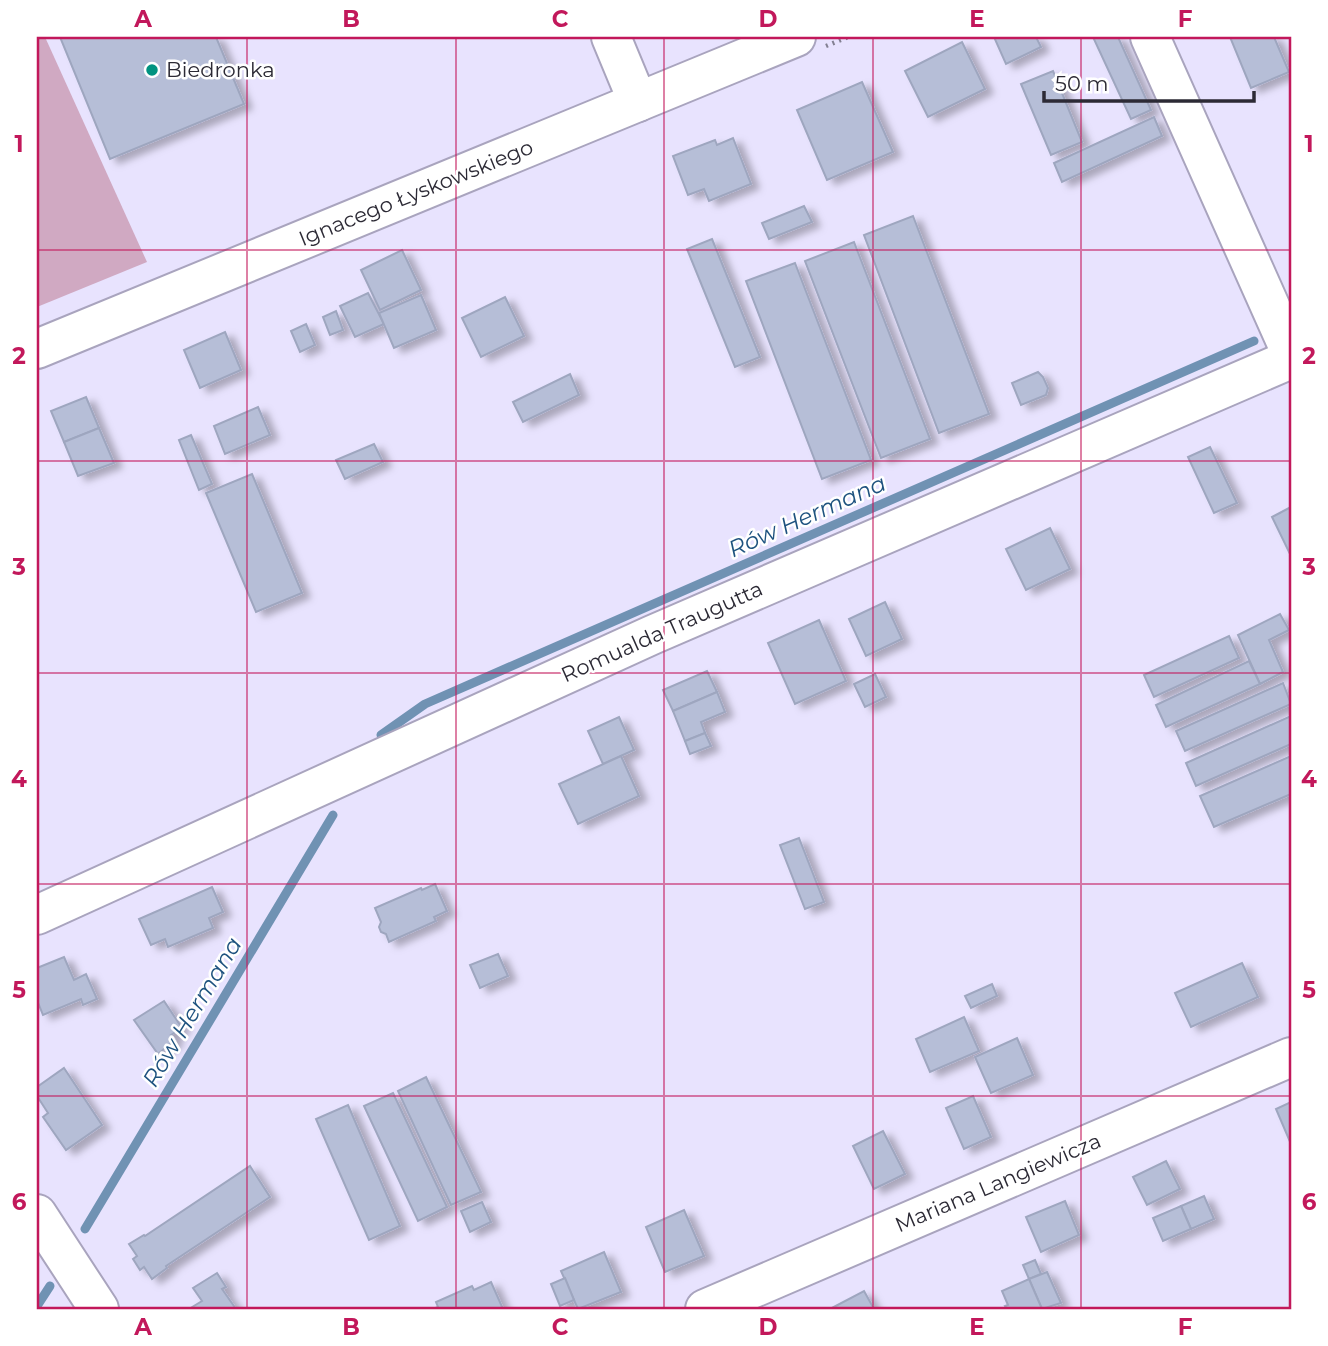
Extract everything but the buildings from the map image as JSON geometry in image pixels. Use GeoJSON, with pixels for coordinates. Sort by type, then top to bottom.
{"type":"FeatureCollection","features":[{"type":"Feature","properties":{"kind":"street"},"geometry":{"type":"LineString","coordinates":[[611,37],[638,102]]}},
{"type":"Feature","properties":{"kind":"street","name":"Ignacego Łyskowskiego"},"geometry":{"type":"LineString","coordinates":[[37,349],[796,37]]}},
{"type":"Feature","properties":{"kind":"street"},"geometry":{"type":"LineString","coordinates":[[1150,37],[1291,353]]}},
{"type":"Feature","properties":{"kind":"street","name":"Romualda Traugutta"},"geometry":{"type":"LineString","coordinates":[[37,915],[652,635],[1291,359]]}},
{"type":"Feature","properties":{"kind":"street","name":"Mariana Langiewicza"},"geometry":{"type":"LineString","coordinates":[[705,1309],[1291,1057]]}},
{"type":"Feature","properties":{"kind":"street"},"geometry":{"type":"LineString","coordinates":[[37,1214],[99,1309]]}},
{"type":"Feature","properties":{"kind":"shaded area"},"geometry":{"type":"Polygon","coordinates":[[[37,37],[45,37],[147,262],[37,307],[37,37]]]}},
{"type":"Feature","properties":{"kind":"waterway","name":"Rów Hermana"},"geometry":{"type":"LineString","coordinates":[[381,735],[425,704],[1254,341]]}},
{"type":"Feature","properties":{"kind":"waterway","name":"Rów Hermana"},"geometry":{"type":"LineString","coordinates":[[85,1229],[333,815]]}},
{"type":"Feature","properties":{"kind":"waterway","name":"Rów Hermana"},"geometry":{"type":"LineString","coordinates":[[37,1306],[50,1286]]}},
{"type":"Feature","properties":{"kind":"place","name":"Biedronka"},"geometry":{"type":"Point","coordinates":[152,70]}}]}
